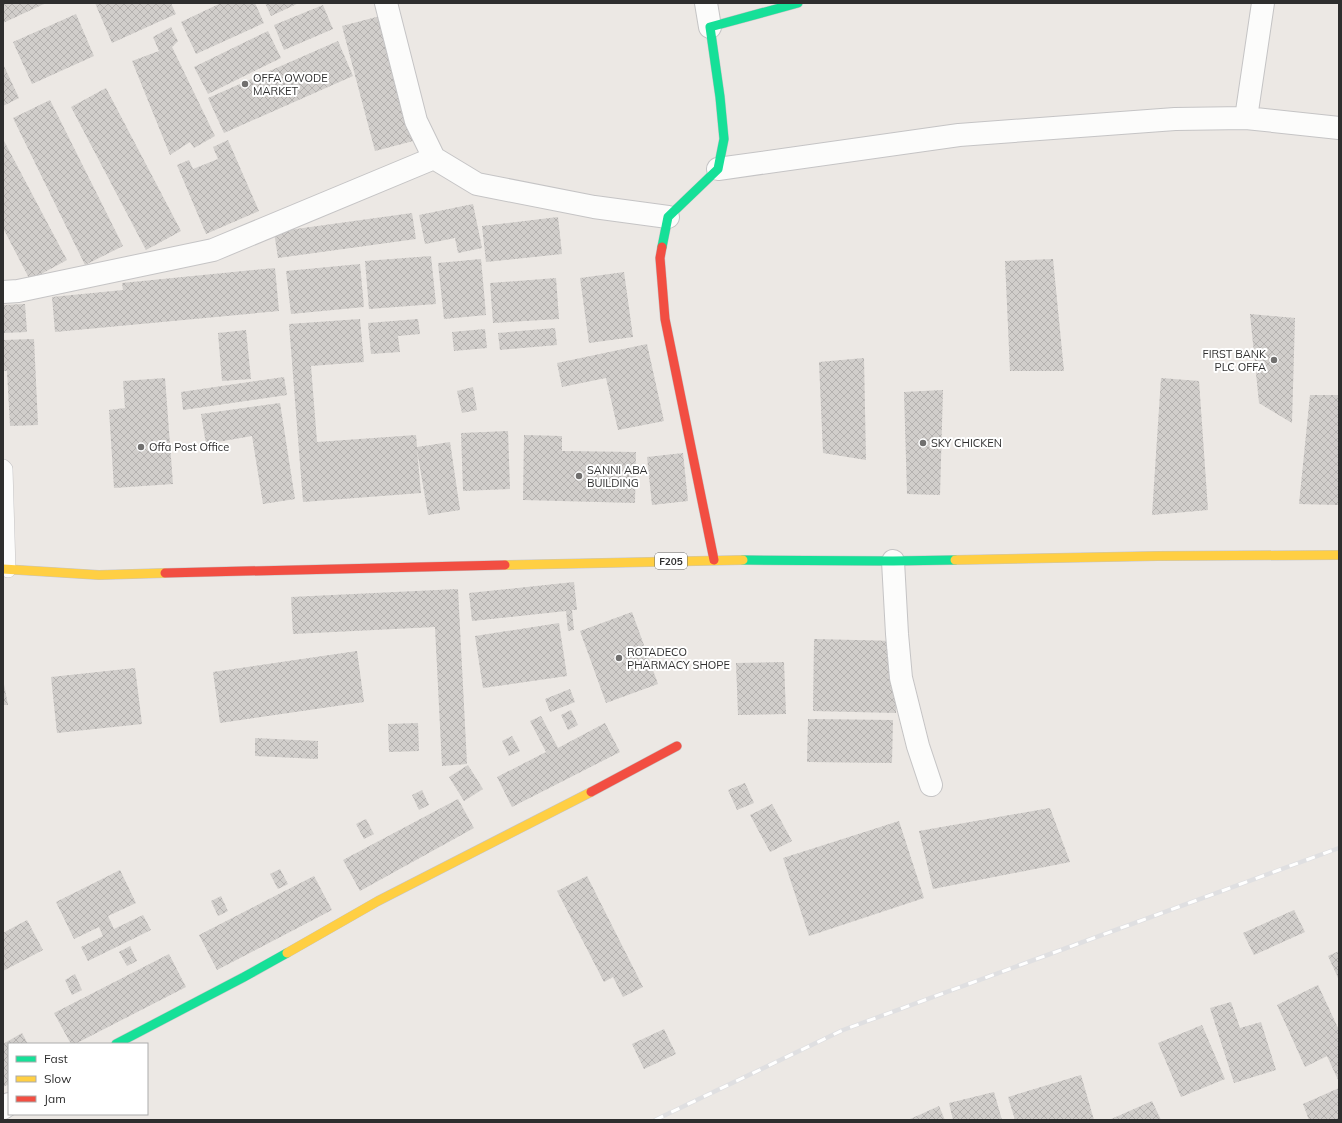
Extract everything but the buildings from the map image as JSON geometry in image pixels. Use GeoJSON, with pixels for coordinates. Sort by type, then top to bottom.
{"type":"FeatureCollection","features":[{"type":"Feature","properties":{"kind":"main road"},"geometry":{"type":"LineString","coordinates":[[714,560],[665,318],[660,258],[668,217],[718,169],[724,140],[720,97],[710,27],[798,3]]}},
{"type":"Feature","properties":{"kind":"main road","name":"F205"},"geometry":{"type":"LineString","coordinates":[[6,569],[107,574],[714,560],[893,561],[1158,556],[1339,555]]}},
{"type":"Feature","properties":{"kind":"main road"},"geometry":{"type":"LineString","coordinates":[[118,1043],[244,977],[378,900],[595,790],[677,746]]}},
{"type":"Feature","properties":{"kind":"street"},"geometry":{"type":"LineString","coordinates":[[386,3],[416,120],[434,158],[477,184],[594,208],[668,217]]}},
{"type":"Feature","properties":{"kind":"street"},"geometry":{"type":"LineString","coordinates":[[706,3],[710,27]]}},
{"type":"Feature","properties":{"kind":"street"},"geometry":{"type":"LineString","coordinates":[[1246,118],[1263,3]]}},
{"type":"Feature","properties":{"kind":"street"},"geometry":{"type":"LineString","coordinates":[[718,169],[959,135],[1175,119],[1246,118],[1339,128]]}},
{"type":"Feature","properties":{"kind":"street"},"geometry":{"type":"LineString","coordinates":[[3,292],[18,291],[213,250],[434,158]]}},
{"type":"Feature","properties":{"kind":"street"},"geometry":{"type":"LineString","coordinates":[[893,561],[901,678],[918,746],[931,785]]}},
{"type":"Feature","properties":{"kind":"lane"},"geometry":{"type":"LineString","coordinates":[[3,467],[5,469],[6,569]]}},
{"type":"Feature","properties":{"kind":"railway"},"geometry":{"type":"LineString","coordinates":[[655,1120],[843,1030],[1339,848]]}},
{"type":"Feature","properties":{"kind":"traffic: fast"},"geometry":{"type":"LineString","coordinates":[[662,247],[668,217],[718,169],[724,139],[720,97],[710,27],[798,3]]}},
{"type":"Feature","properties":{"kind":"traffic: fast"},"geometry":{"type":"LineString","coordinates":[[743,560],[955,560]]}},
{"type":"Feature","properties":{"kind":"traffic: fast"},"geometry":{"type":"LineString","coordinates":[[118,1043],[287,953]]}},
{"type":"Feature","properties":{"kind":"traffic: slow"},"geometry":{"type":"LineString","coordinates":[[955,560],[1158,556],[1339,555]]}},
{"type":"Feature","properties":{"kind":"traffic: slow"},"geometry":{"type":"LineString","coordinates":[[505,565],[743,560]]}},
{"type":"Feature","properties":{"kind":"traffic: slow"},"geometry":{"type":"LineString","coordinates":[[3,569],[99,575],[165,573]]}},
{"type":"Feature","properties":{"kind":"traffic: slow"},"geometry":{"type":"LineString","coordinates":[[287,953],[378,901],[591,792]]}},
{"type":"Feature","properties":{"kind":"traffic: jam"},"geometry":{"type":"LineString","coordinates":[[662,247],[660,258],[665,319],[714,560]]}},
{"type":"Feature","properties":{"kind":"traffic: jam"},"geometry":{"type":"LineString","coordinates":[[165,573],[505,565]]}},
{"type":"Feature","properties":{"kind":"traffic: jam"},"geometry":{"type":"LineString","coordinates":[[591,792],[677,746]]}},
{"type":"Feature","properties":{"kind":"place","name":"OFFA OWODE MARKET"},"geometry":{"type":"Point","coordinates":[245,84]}},
{"type":"Feature","properties":{"kind":"place","name":"FIRST BANK PLC OFFA"},"geometry":{"type":"Point","coordinates":[1274,360]}},
{"type":"Feature","properties":{"kind":"place","name":"SKY CHICKEN"},"geometry":{"type":"Point","coordinates":[923,443]}},
{"type":"Feature","properties":{"kind":"place","name":"Offa Post Office"},"geometry":{"type":"Point","coordinates":[141,447]}},
{"type":"Feature","properties":{"kind":"place","name":"SANNI ABA BUILDING"},"geometry":{"type":"Point","coordinates":[579,476]}},
{"type":"Feature","properties":{"kind":"place","name":"ROTADECO PHARMACY SHOPE"},"geometry":{"type":"Point","coordinates":[619,658]}}]}
